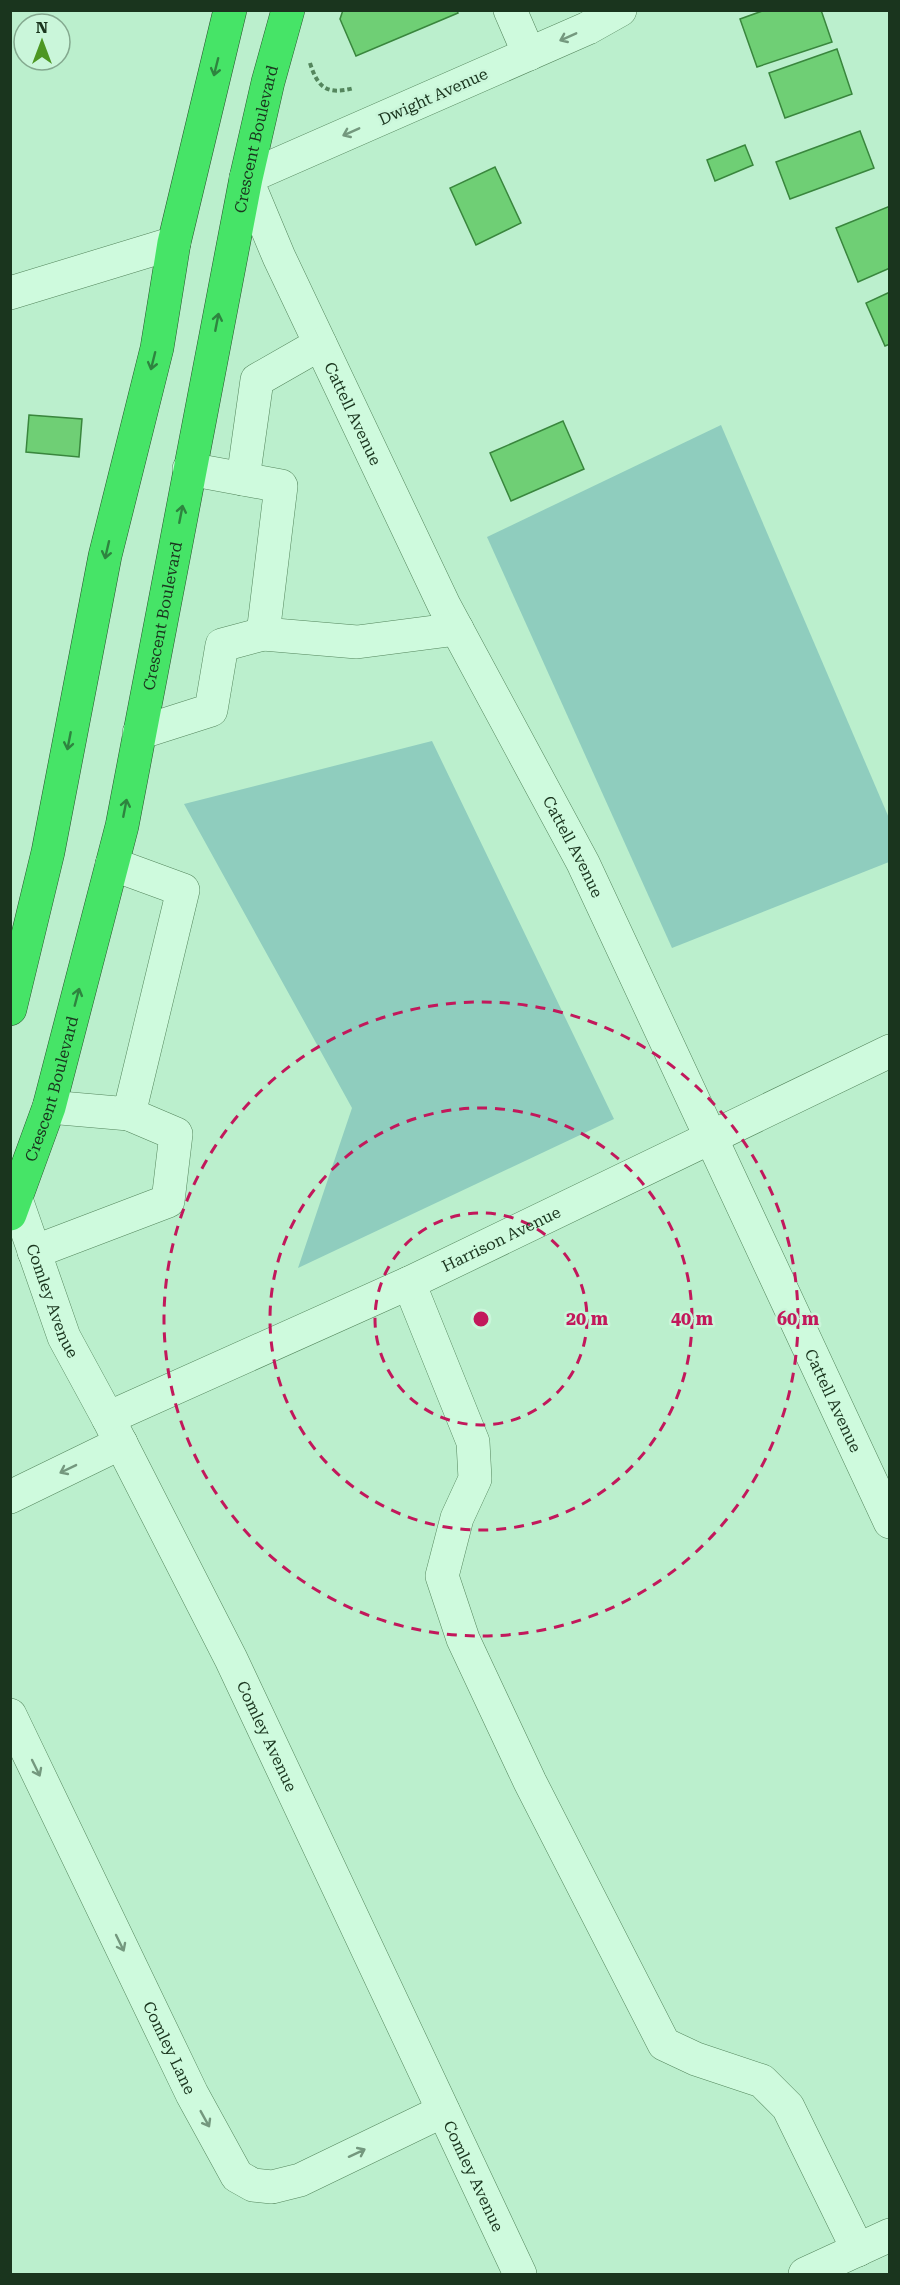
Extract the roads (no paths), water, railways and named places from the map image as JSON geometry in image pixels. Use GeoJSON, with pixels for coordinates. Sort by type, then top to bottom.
{"type":"FeatureCollection","features":[{"type":"Feature","properties":{"kind":"highway"},"geometry":{"type":"LineString","coordinates":[[10,1009],[48,852],[105,556],[157,348],[174,243],[230,10]]}},
{"type":"Feature","properties":{"kind":"highway","name":"Crescent Boulevard"},"geometry":{"type":"LineString","coordinates":[[13,1206],[49,1107],[122,826],[246,178],[268,82],[288,10]]}},
{"type":"Feature","properties":{"kind":"street"},"geometry":{"type":"LineString","coordinates":[[510,10],[529,54]]}},
{"type":"Feature","properties":{"kind":"street","name":"Dwight Avenue"},"geometry":{"type":"LineString","coordinates":[[246,178],[588,28],[620,10]]}},
{"type":"Feature","properties":{"kind":"street","name":"Cattell Avenue"},"geometry":{"type":"LineString","coordinates":[[246,178],[279,257],[444,605],[583,863],[890,1522]]}},
{"type":"Feature","properties":{"kind":"street"},"geometry":{"type":"LineString","coordinates":[[10,293],[174,243]]}},
{"type":"Feature","properties":{"kind":"street"},"geometry":{"type":"LineString","coordinates":[[243,479],[257,380],[320,344]]}},
{"type":"Feature","properties":{"kind":"street"},"geometry":{"type":"LineString","coordinates":[[189,469],[281,486],[263,634]]}},
{"type":"Feature","properties":{"kind":"street"},"geometry":{"type":"LineString","coordinates":[[139,732],[211,710],[222,645],[263,634],[357,642],[457,629]]}},
{"type":"Feature","properties":{"kind":"street"},"geometry":{"type":"LineString","coordinates":[[112,864],[183,890],[129,1114]]}},
{"type":"Feature","properties":{"kind":"street","name":"Harrison Avenue"},"geometry":{"type":"LineString","coordinates":[[115,1430],[410,1283],[890,1051]]}},
{"type":"Feature","properties":{"kind":"street"},"geometry":{"type":"LineString","coordinates":[[34,1252],[168,1201],[176,1134],[129,1114],[49,1107]]}},
{"type":"Feature","properties":{"kind":"street","name":"Comley Avenue"},"geometry":{"type":"LineString","coordinates":[[13,1206],[34,1252],[64,1337],[115,1430],[231,1659],[520,2274]]}},
{"type":"Feature","properties":{"kind":"street"},"geometry":{"type":"LineString","coordinates":[[410,1283],[473,1442],[475,1479],[457,1518],[442,1576],[463,1639],[531,1782],[664,2044],[696,2059],[762,2081],[788,2107],[858,2250]]}},
{"type":"Feature","properties":{"kind":"street"},"geometry":{"type":"LineString","coordinates":[[10,1497],[115,1430]]}},
{"type":"Feature","properties":{"kind":"street","name":"Comley Lane"},"geometry":{"type":"LineString","coordinates":[[10,1715],[192,2094],[237,2176],[253,2185],[272,2187],[300,2180],[443,2111]]}},
{"type":"Feature","properties":{"kind":"street"},"geometry":{"type":"LineString","coordinates":[[805,2274],[890,2235]]}}]}
